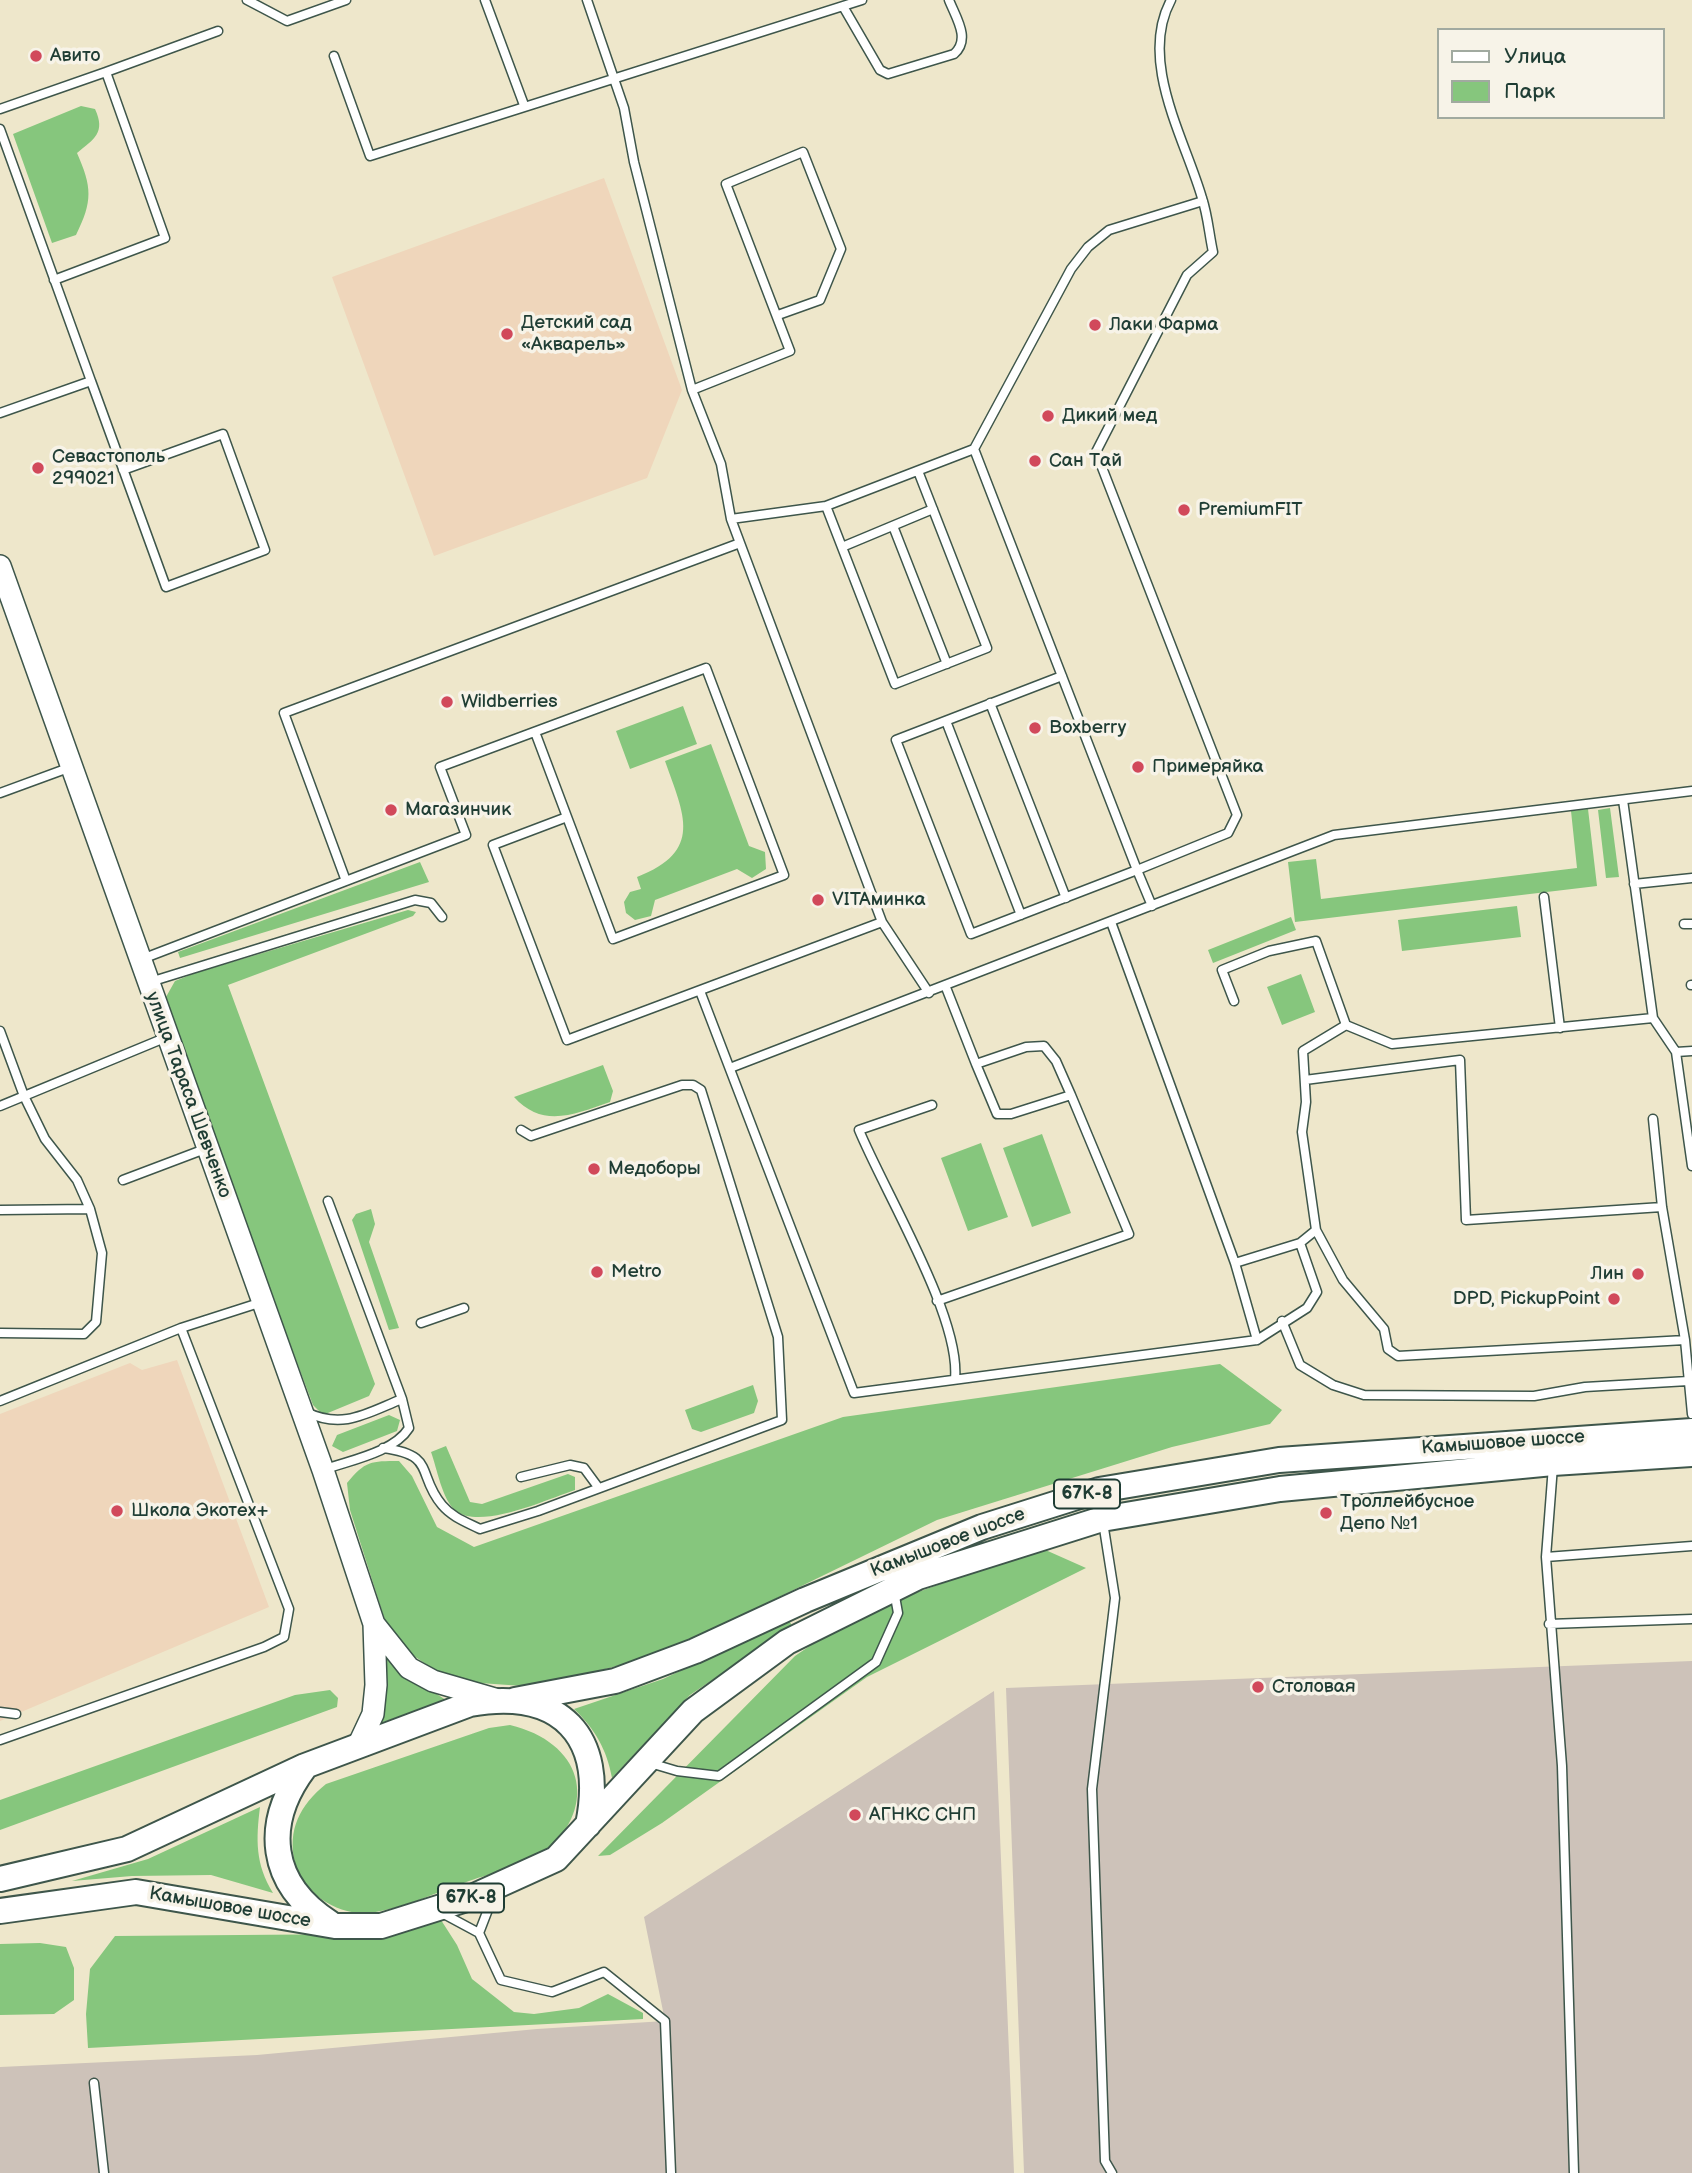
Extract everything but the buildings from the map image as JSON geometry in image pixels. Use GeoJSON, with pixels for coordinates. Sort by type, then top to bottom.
{"type":"FeatureCollection","features":[{"type":"Feature","properties":{"kind":"main road","name":"улица Тараса Шевченко"},"geometry":{"type":"LineString","coordinates":[[0,566],[206,1149],[323,1470],[374,1624],[376,1685],[373,1714],[358,1746]]}},
{"type":"Feature","properties":{"kind":"main road","name":"Камышовое шоссе"},"geometry":{"type":"LineString","coordinates":[[0,1879],[127,1849],[305,1766],[470,1704],[615,1681],[695,1651],[805,1600],[982,1527],[1099,1490],[1279,1460],[1692,1431]]}},
{"type":"Feature","properties":{"kind":"main road","name":"Камышовое шоссе"},"geometry":{"type":"LineString","coordinates":[[0,1911],[136,1892],[335,1926],[381,1926],[496,1887],[556,1859],[693,1711],[787,1642],[918,1577],[1102,1519],[1280,1489],[1553,1463],[1692,1454]]}},
{"type":"Feature","properties":{"kind":"main road","name":"улица Тараса Шевченко"},"geometry":{"type":"LineString","coordinates":[[374,1624],[409,1668],[433,1681],[506,1700]]}},
{"type":"Feature","properties":{"kind":"main road"},"geometry":{"type":"LineString","coordinates":[[506,1700],[540,1706],[562,1717],[579,1737],[590,1758],[593,1779],[588,1826]]}},
{"type":"Feature","properties":{"kind":"main road","name":"Камышовое шоссе"},"geometry":{"type":"LineString","coordinates":[[305,1766],[291,1785],[282,1807],[278,1855],[285,1878],[297,1896],[335,1926]]}},
{"type":"Feature","properties":{"kind":"lane"},"geometry":{"type":"LineString","coordinates":[[247,0],[287,21],[346,0]]}},
{"type":"Feature","properties":{"kind":"lane"},"geometry":{"type":"LineString","coordinates":[[485,0],[524,105]]}},
{"type":"Feature","properties":{"kind":"lane"},"geometry":{"type":"LineString","coordinates":[[586,0],[625,108],[634,162],[692,390],[721,464],[731,519],[882,922],[929,993]]}},
{"type":"Feature","properties":{"kind":"lane"},"geometry":{"type":"LineString","coordinates":[[334,56],[370,156],[524,105],[615,81],[845,8],[862,0]]}},
{"type":"Feature","properties":{"kind":"lane"},"geometry":{"type":"LineString","coordinates":[[845,8],[880,70],[888,74],[954,54],[961,48],[964,39],[949,0]]}},
{"type":"Feature","properties":{"kind":"lane"},"geometry":{"type":"LineString","coordinates":[[1062,676],[895,740],[971,934],[1228,833],[1237,815],[1096,453],[1187,275],[1213,252],[1203,201],[1161,73],[1162,17],[1171,0]]}},
{"type":"Feature","properties":{"kind":"lane"},"geometry":{"type":"LineString","coordinates":[[0,108],[218,31]]}},
{"type":"Feature","properties":{"kind":"lane"},"geometry":{"type":"LineString","coordinates":[[54,279],[165,238],[106,72]]}},
{"type":"Feature","properties":{"kind":"lane"},"geometry":{"type":"LineString","coordinates":[[0,129],[123,470],[166,587],[265,550],[223,434],[123,470]]}},
{"type":"Feature","properties":{"kind":"lane"},"geometry":{"type":"LineString","coordinates":[[692,390],[790,351],[726,184],[803,152],[842,249],[820,300],[778,315]]}},
{"type":"Feature","properties":{"kind":"lane"},"geometry":{"type":"LineString","coordinates":[[731,519],[826,506],[974,449],[1070,269],[1088,247],[1109,230],[1203,201]]}},
{"type":"Feature","properties":{"kind":"lane"},"geometry":{"type":"LineString","coordinates":[[0,413],[91,381]]}},
{"type":"Feature","properties":{"kind":"lane"},"geometry":{"type":"LineString","coordinates":[[974,449],[1152,906]]}},
{"type":"Feature","properties":{"kind":"lane"},"geometry":{"type":"LineString","coordinates":[[826,506],[895,684],[987,648],[918,471]]}},
{"type":"Feature","properties":{"kind":"lane"},"geometry":{"type":"LineString","coordinates":[[842,547],[933,509]]}},
{"type":"Feature","properties":{"kind":"lane"},"geometry":{"type":"LineString","coordinates":[[893,526],[947,664]]}},
{"type":"Feature","properties":{"kind":"lane"},"geometry":{"type":"LineString","coordinates":[[346,881],[284,713],[740,543]]}},
{"type":"Feature","properties":{"kind":"lane"},"geometry":{"type":"LineString","coordinates":[[140,960],[466,835],[440,767],[706,668],[784,875],[613,939],[535,732]]}},
{"type":"Feature","properties":{"kind":"lane"},"geometry":{"type":"LineString","coordinates":[[990,704],[1066,898]]}},
{"type":"Feature","properties":{"kind":"lane"},"geometry":{"type":"LineString","coordinates":[[946,721],[1021,915]]}},
{"type":"Feature","properties":{"kind":"lane"},"geometry":{"type":"LineString","coordinates":[[0,793],[72,767]]}},
{"type":"Feature","properties":{"kind":"lane"},"geometry":{"type":"LineString","coordinates":[[730,1069],[1334,835],[1692,792]]}},
{"type":"Feature","properties":{"kind":"lane"},"geometry":{"type":"LineString","coordinates":[[1623,800],[1653,1018],[1676,1052],[1692,1166]]}},
{"type":"Feature","properties":{"kind":"lane"},"geometry":{"type":"LineString","coordinates":[[567,817],[493,845],[567,1041],[882,922]]}},
{"type":"Feature","properties":{"kind":"lane"},"geometry":{"type":"LineString","coordinates":[[1633,884],[1692,878]]}},
{"type":"Feature","properties":{"kind":"lane"},"geometry":{"type":"LineString","coordinates":[[1544,897],[1560,1028]]}},
{"type":"Feature","properties":{"kind":"lane"},"geometry":{"type":"LineString","coordinates":[[148,983],[415,900],[431,903],[442,917]]}},
{"type":"Feature","properties":{"kind":"lane"},"geometry":{"type":"LineString","coordinates":[[1111,922],[1235,1263],[1257,1340]]}},
{"type":"Feature","properties":{"kind":"lane"},"geometry":{"type":"LineString","coordinates":[[1234,1001],[1222,971],[1269,951],[1316,942],[1346,1026],[1392,1044],[1653,1018]]}},
{"type":"Feature","properties":{"kind":"lane"},"geometry":{"type":"LineString","coordinates":[[945,985],[997,1114],[1011,1114],[1071,1095]]}},
{"type":"Feature","properties":{"kind":"lane"},"geometry":{"type":"LineString","coordinates":[[700,991],[854,1393],[1257,1340],[1307,1308],[1317,1292],[1300,1243]]}},
{"type":"Feature","properties":{"kind":"lane"},"geometry":{"type":"LineString","coordinates":[[1346,1026],[1303,1051],[1306,1102],[1302,1132],[1316,1230],[1343,1280],[1360,1304],[1384,1329],[1388,1349],[1398,1356],[1685,1340]]}},
{"type":"Feature","properties":{"kind":"lane"},"geometry":{"type":"LineString","coordinates":[[0,1031],[24,1096],[44,1139],[77,1180],[90,1209],[102,1253],[96,1322],[84,1334],[0,1333]]}},
{"type":"Feature","properties":{"kind":"lane"},"geometry":{"type":"LineString","coordinates":[[0,1106],[167,1037]]}},
{"type":"Feature","properties":{"kind":"lane"},"geometry":{"type":"LineString","coordinates":[[937,1301],[1129,1234],[1056,1060],[1044,1046],[1026,1047],[976,1064]]}},
{"type":"Feature","properties":{"kind":"lane"},"geometry":{"type":"LineString","coordinates":[[1676,1052],[1692,1051]]}},
{"type":"Feature","properties":{"kind":"lane"},"geometry":{"type":"LineString","coordinates":[[1305,1080],[1460,1060],[1466,1220],[1662,1207]]}},
{"type":"Feature","properties":{"kind":"lane"},"geometry":{"type":"LineString","coordinates":[[383,1448],[405,1451],[417,1457],[440,1503],[455,1517],[480,1528],[538,1511],[782,1420],[778,1337],[701,1090],[693,1085],[682,1085],[531,1136],[521,1130]]}},
{"type":"Feature","properties":{"kind":"lane"},"geometry":{"type":"LineString","coordinates":[[932,1105],[859,1130],[937,1301],[956,1365],[954,1379]]}},
{"type":"Feature","properties":{"kind":"lane"},"geometry":{"type":"LineString","coordinates":[[1654,1119],[1662,1207],[1685,1340],[1692,1414]]}},
{"type":"Feature","properties":{"kind":"lane"},"geometry":{"type":"LineString","coordinates":[[123,1180],[206,1149]]}},
{"type":"Feature","properties":{"kind":"lane"},"geometry":{"type":"LineString","coordinates":[[323,1470],[383,1448],[399,1439],[409,1428],[402,1399],[328,1201]]}},
{"type":"Feature","properties":{"kind":"lane"},"geometry":{"type":"LineString","coordinates":[[0,1210],[90,1209]]}},
{"type":"Feature","properties":{"kind":"lane"},"geometry":{"type":"LineString","coordinates":[[1235,1263],[1300,1243],[1316,1230]]}},
{"type":"Feature","properties":{"kind":"lane"},"geometry":{"type":"LineString","coordinates":[[0,1401],[181,1328],[262,1302]]}},
{"type":"Feature","properties":{"kind":"lane"},"geometry":{"type":"LineString","coordinates":[[421,1323],[464,1308]]}},
{"type":"Feature","properties":{"kind":"lane"},"geometry":{"type":"LineString","coordinates":[[1283,1321],[1300,1365],[1333,1385],[1364,1395],[1534,1396],[1585,1387],[1688,1381]]}},
{"type":"Feature","properties":{"kind":"lane"},"geometry":{"type":"LineString","coordinates":[[0,1740],[264,1647],[284,1637],[289,1609],[181,1328]]}},
{"type":"Feature","properties":{"kind":"lane"},"geometry":{"type":"LineString","coordinates":[[300,1409],[325,1421],[344,1421],[402,1399]]}},
{"type":"Feature","properties":{"kind":"lane"},"geometry":{"type":"LineString","coordinates":[[1553,1463],[1546,1557],[1549,1624],[1562,1766],[1574,2173]]}},
{"type":"Feature","properties":{"kind":"lane"},"geometry":{"type":"LineString","coordinates":[[521,1477],[570,1465],[584,1468],[598,1487]]}},
{"type":"Feature","properties":{"kind":"lane"},"geometry":{"type":"LineString","coordinates":[[1102,1519],[1115,1598],[1092,1788],[1105,2161],[1112,2173]]}},
{"type":"Feature","properties":{"kind":"lane"},"geometry":{"type":"LineString","coordinates":[[1546,1557],[1692,1546]]}},
{"type":"Feature","properties":{"kind":"lane"},"geometry":{"type":"LineString","coordinates":[[644,1761],[677,1771],[719,1776],[876,1662],[898,1613],[893,1588]]}},
{"type":"Feature","properties":{"kind":"lane"},"geometry":{"type":"LineString","coordinates":[[1549,1624],[1692,1619]]}},
{"type":"Feature","properties":{"kind":"lane"},"geometry":{"type":"LineString","coordinates":[[0,1712],[16,1714]]}},
{"type":"Feature","properties":{"kind":"lane"},"geometry":{"type":"LineString","coordinates":[[479,1933],[496,1887]]}},
{"type":"Feature","properties":{"kind":"lane"},"geometry":{"type":"LineString","coordinates":[[435,1909],[479,1933],[501,1980],[552,1992],[604,1972],[665,2021],[671,2173]]}},
{"type":"Feature","properties":{"kind":"lane"},"geometry":{"type":"LineString","coordinates":[[94,2083],[104,2173]]}},
{"type":"Feature","properties":{"kind":"shaded area","name":"Детский сад «Акварель»"},"geometry":{"type":"Polygon","coordinates":[[[604,178],[682,390],[647,478],[434,556],[332,277],[604,178]]]}},
{"type":"Feature","properties":{"kind":"shaded area","name":"Школа Экотех+"},"geometry":{"type":"Polygon","coordinates":[[[177,1360],[269,1607],[0,1721],[0,1414],[130,1363],[142,1370],[177,1360]]]}},
{"type":"Feature","properties":{"kind":"shaded area"},"geometry":{"type":"Polygon","coordinates":[[[1692,1661],[1692,2173],[1024,2173],[1006,1688],[1692,1661]]]}},
{"type":"Feature","properties":{"kind":"shaded area"},"geometry":{"type":"Polygon","coordinates":[[[994,1691],[1014,2173],[0,2173],[0,2067],[257,2055],[537,2029],[665,2021],[644,1917],[994,1691]]]}},
{"type":"Feature","properties":{"kind":"green space"},"geometry":{"type":"Polygon","coordinates":[[[81,106],[95,109],[99,124],[99,130],[93,139],[77,153],[86,175],[88,203],[76,235],[52,243],[13,134],[81,106]]]}},
{"type":"Feature","properties":{"kind":"green space"},"geometry":{"type":"Polygon","coordinates":[[[683,706],[697,744],[630,769],[616,731],[683,706]]]}},
{"type":"Feature","properties":{"kind":"green space"},"geometry":{"type":"Polygon","coordinates":[[[711,744],[749,846],[765,852],[766,869],[752,878],[737,869],[655,900],[651,916],[635,920],[626,913],[624,902],[630,892],[641,889],[637,877],[658,867],[672,856],[680,843],[683,829],[678,798],[665,761],[711,744]]]}},
{"type":"Feature","properties":{"kind":"green space"},"geometry":{"type":"Polygon","coordinates":[[[1610,808],[1619,877],[1606,878],[1598,810],[1610,808]]]}},
{"type":"Feature","properties":{"kind":"green space"},"geometry":{"type":"Polygon","coordinates":[[[1588,809],[1597,886],[1295,922],[1288,862],[1316,859],[1321,899],[1577,868],[1571,811],[1588,809]]]}},
{"type":"Feature","properties":{"kind":"green space"},"geometry":{"type":"Polygon","coordinates":[[[420,862],[429,882],[180,958],[178,952],[420,862]]]}},
{"type":"Feature","properties":{"kind":"green space"},"geometry":{"type":"Polygon","coordinates":[[[1517,906],[1521,937],[1402,951],[1398,920],[1517,906]]]}},
{"type":"Feature","properties":{"kind":"green space"},"geometry":{"type":"Polygon","coordinates":[[[408,910],[416,912],[413,916],[228,985],[375,1384],[369,1396],[323,1415],[313,1405],[162,1004],[175,981],[195,973],[408,910]]]}},
{"type":"Feature","properties":{"kind":"green space"},"geometry":{"type":"Polygon","coordinates":[[[1291,917],[1296,930],[1213,963],[1208,950],[1291,917]]]}},
{"type":"Feature","properties":{"kind":"green space"},"geometry":{"type":"Polygon","coordinates":[[[1301,974],[1315,1012],[1282,1025],[1267,987],[1301,974]]]}},
{"type":"Feature","properties":{"kind":"green space"},"geometry":{"type":"Polygon","coordinates":[[[603,1065],[613,1091],[610,1102],[572,1114],[548,1116],[525,1107],[514,1097],[603,1065]]]}},
{"type":"Feature","properties":{"kind":"green space"},"geometry":{"type":"Polygon","coordinates":[[[1042,1134],[1071,1213],[1032,1227],[1003,1148],[1042,1134]]]}},
{"type":"Feature","properties":{"kind":"green space"},"geometry":{"type":"Polygon","coordinates":[[[981,1143],[1008,1217],[968,1231],[941,1158],[981,1143]]]}},
{"type":"Feature","properties":{"kind":"green space"},"geometry":{"type":"Polygon","coordinates":[[[371,1209],[375,1224],[369,1242],[399,1328],[389,1330],[352,1220],[356,1214],[371,1209]]]}},
{"type":"Feature","properties":{"kind":"green space"},"geometry":{"type":"Polygon","coordinates":[[[1220,1364],[1282,1410],[1270,1424],[1172,1447],[937,1520],[662,1654],[537,1687],[451,1681],[408,1652],[388,1630],[350,1510],[347,1483],[353,1476],[369,1464],[399,1461],[412,1476],[437,1527],[474,1547],[843,1417],[1220,1364]]]}},
{"type":"Feature","properties":{"kind":"green space"},"geometry":{"type":"Polygon","coordinates":[[[753,1385],[758,1401],[754,1413],[701,1432],[692,1429],[685,1410],[753,1385]]]}},
{"type":"Feature","properties":{"kind":"green space"},"geometry":{"type":"Polygon","coordinates":[[[389,1415],[400,1420],[397,1431],[343,1452],[332,1446],[337,1435],[389,1415]]]}},
{"type":"Feature","properties":{"kind":"green space"},"geometry":{"type":"Polygon","coordinates":[[[446,1446],[470,1502],[482,1504],[568,1474],[575,1477],[575,1490],[515,1511],[481,1517],[467,1516],[456,1511],[447,1499],[431,1452],[446,1446]]]}},
{"type":"Feature","properties":{"kind":"green space"},"geometry":{"type":"Polygon","coordinates":[[[1041,1548],[1086,1568],[867,1677],[662,1823],[610,1855],[598,1856],[795,1656],[833,1630],[893,1601],[1041,1548]]]}},
{"type":"Feature","properties":{"kind":"green space"},"geometry":{"type":"Polygon","coordinates":[[[789,1620],[792,1626],[690,1695],[612,1778],[599,1740],[574,1709],[663,1679],[789,1620]]]}},
{"type":"Feature","properties":{"kind":"green space"},"geometry":{"type":"Polygon","coordinates":[[[381,1644],[413,1679],[446,1700],[375,1725],[381,1644]]]}},
{"type":"Feature","properties":{"kind":"green space"},"geometry":{"type":"Polygon","coordinates":[[[330,1690],[338,1698],[337,1707],[0,1830],[0,1800],[295,1695],[330,1690]]]}},
{"type":"Feature","properties":{"kind":"green space"},"geometry":{"type":"Polygon","coordinates":[[[510,1725],[534,1733],[553,1745],[567,1760],[575,1777],[577,1795],[573,1814],[562,1834],[545,1853],[522,1865],[408,1904],[368,1913],[356,1913],[334,1906],[314,1893],[306,1884],[295,1863],[294,1829],[309,1801],[326,1784],[489,1728],[510,1725]]]}},
{"type":"Feature","properties":{"kind":"green space"},"geometry":{"type":"Polygon","coordinates":[[[260,1807],[258,1851],[263,1872],[273,1893],[211,1875],[132,1876],[72,1881],[148,1859],[260,1807]]]}},
{"type":"Feature","properties":{"kind":"green space"},"geometry":{"type":"Polygon","coordinates":[[[441,1920],[457,1945],[472,1979],[514,2012],[534,2014],[579,2008],[608,1994],[643,2013],[643,2019],[88,2048],[86,2014],[90,1969],[115,1936],[365,1934],[441,1920]]]}},
{"type":"Feature","properties":{"kind":"green space"},"geometry":{"type":"Polygon","coordinates":[[[40,1943],[66,1947],[74,1968],[74,2000],[54,2014],[0,2015],[0,1944],[40,1943]]]}},
{"type":"Feature","properties":{"kind":"place","name":"Авито"},"geometry":{"type":"Point","coordinates":[36,56]}},
{"type":"Feature","properties":{"kind":"place","name":"Лаки Фарма"},"geometry":{"type":"Point","coordinates":[1095,325]}},
{"type":"Feature","properties":{"kind":"place","name":"Детский сад «Акварель»"},"geometry":{"type":"Point","coordinates":[507,334]}},
{"type":"Feature","properties":{"kind":"place","name":"Дикий мед"},"geometry":{"type":"Point","coordinates":[1048,416]}},
{"type":"Feature","properties":{"kind":"place","name":"Сан Тай"},"geometry":{"type":"Point","coordinates":[1035,461]}},
{"type":"Feature","properties":{"kind":"place","name":"Севастополь 299021"},"geometry":{"type":"Point","coordinates":[38,468]}},
{"type":"Feature","properties":{"kind":"place","name":"PremiumFIT"},"geometry":{"type":"Point","coordinates":[1184,510]}},
{"type":"Feature","properties":{"kind":"place","name":"Wildberries"},"geometry":{"type":"Point","coordinates":[447,702]}},
{"type":"Feature","properties":{"kind":"place","name":"Boxberry"},"geometry":{"type":"Point","coordinates":[1035,728]}},
{"type":"Feature","properties":{"kind":"place","name":"Примеряйка"},"geometry":{"type":"Point","coordinates":[1138,767]}},
{"type":"Feature","properties":{"kind":"place","name":"Магазинчик"},"geometry":{"type":"Point","coordinates":[391,810]}},
{"type":"Feature","properties":{"kind":"place","name":"VITAминка"},"geometry":{"type":"Point","coordinates":[818,900]}},
{"type":"Feature","properties":{"kind":"place","name":"Медоборы"},"geometry":{"type":"Point","coordinates":[594,1169]}},
{"type":"Feature","properties":{"kind":"place","name":"Metro"},"geometry":{"type":"Point","coordinates":[597,1272]}},
{"type":"Feature","properties":{"kind":"place","name":"Лин"},"geometry":{"type":"Point","coordinates":[1638,1274]}},
{"type":"Feature","properties":{"kind":"place","name":"DPD, PickupPoint"},"geometry":{"type":"Point","coordinates":[1614,1299]}},
{"type":"Feature","properties":{"kind":"place","name":"Школа Экотех+"},"geometry":{"type":"Point","coordinates":[117,1511]}},
{"type":"Feature","properties":{"kind":"place","name":"Троллейбусное Депо №1"},"geometry":{"type":"Point","coordinates":[1326,1513]}},
{"type":"Feature","properties":{"kind":"place","name":"Столовая"},"geometry":{"type":"Point","coordinates":[1258,1687]}},
{"type":"Feature","properties":{"kind":"place","name":"АГНКС СНП"},"geometry":{"type":"Point","coordinates":[855,1815]}}]}
